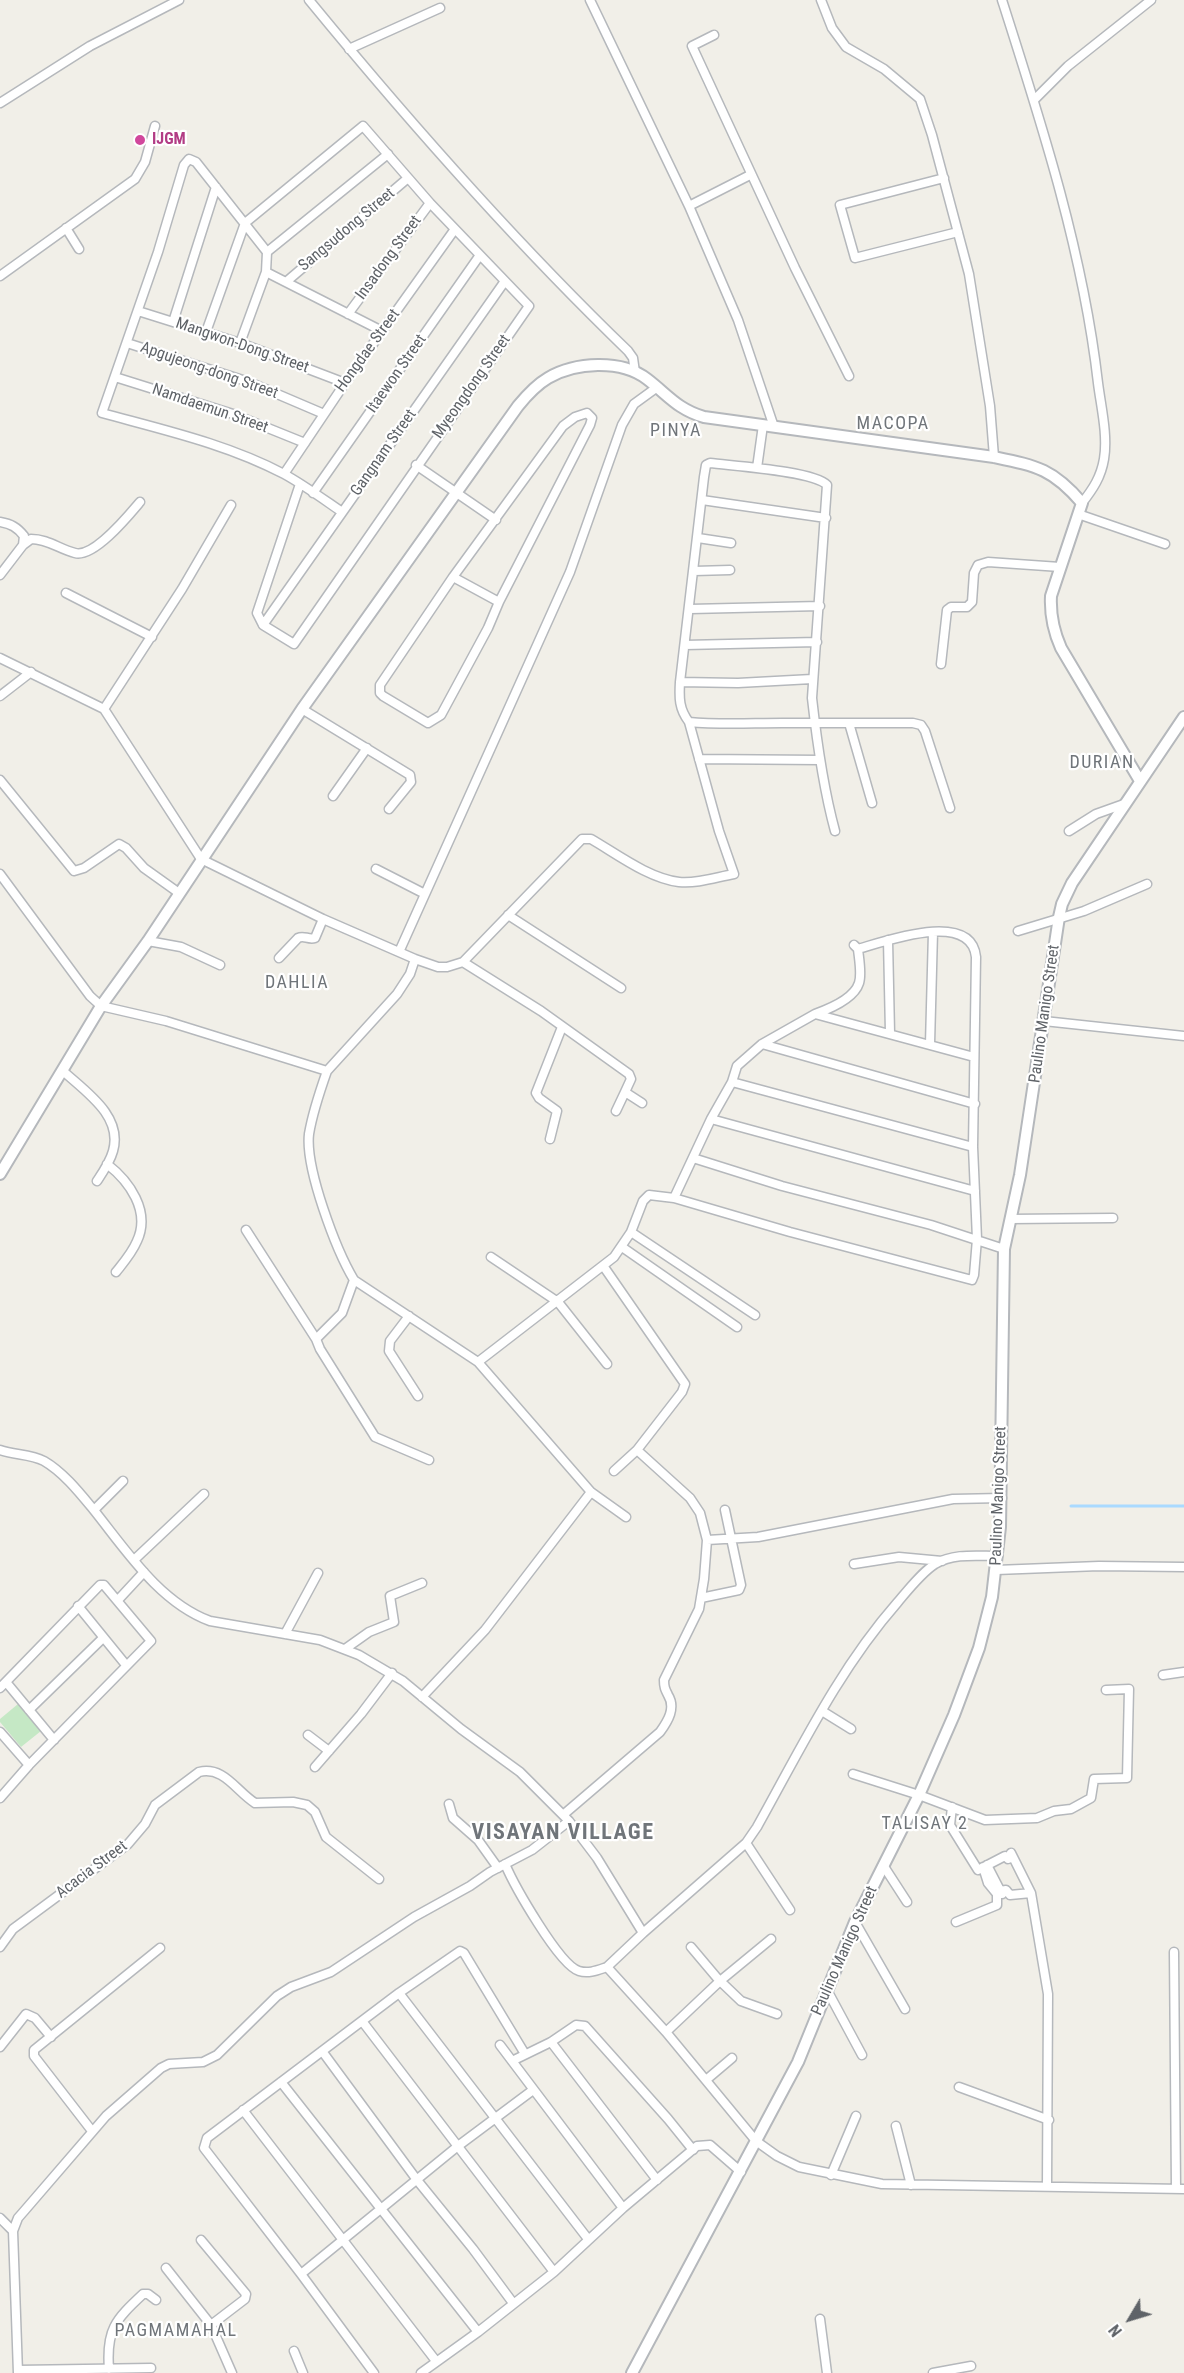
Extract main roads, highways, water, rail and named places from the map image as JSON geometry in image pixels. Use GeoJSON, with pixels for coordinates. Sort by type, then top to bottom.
{"type":"FeatureCollection","features":[{"type":"Feature","properties":{"kind":"waterway"},"geometry":{"type":"LineString","coordinates":[[1071,1506],[1184,1506]]}},
{"type":"Feature","properties":{"kind":"place","name":"IJGM"},"geometry":{"type":"Point","coordinates":[140,140]}},
{"type":"Feature","properties":{"kind":"district","name":"MACOPA"},"geometry":{"type":"Point","coordinates":[893,424]}},
{"type":"Feature","properties":{"kind":"district","name":"PINYA"},"geometry":{"type":"Point","coordinates":[676,431]}},
{"type":"Feature","properties":{"kind":"district","name":"DURIAN"},"geometry":{"type":"Point","coordinates":[1102,763]}},
{"type":"Feature","properties":{"kind":"district","name":"DAHLIA"},"geometry":{"type":"Point","coordinates":[297,983]}},
{"type":"Feature","properties":{"kind":"district","name":"TALISAY 2"},"geometry":{"type":"Point","coordinates":[925,1824]}},
{"type":"Feature","properties":{"kind":"district","name":"VISAYAN VILLAGE"},"geometry":{"type":"Point","coordinates":[563,1833]}},
{"type":"Feature","properties":{"kind":"district","name":"PAGMAMAHAL"},"geometry":{"type":"Point","coordinates":[176,2331]}}]}
